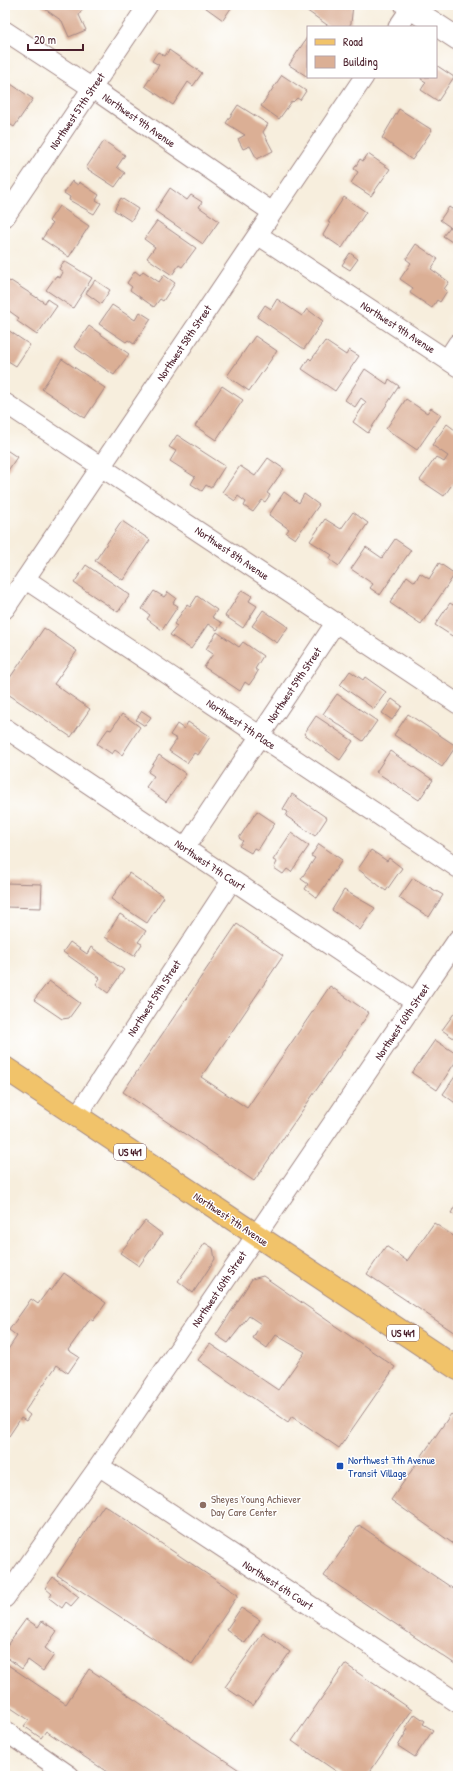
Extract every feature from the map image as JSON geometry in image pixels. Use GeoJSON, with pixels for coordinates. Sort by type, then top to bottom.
{"type":"FeatureCollection","features":[{"type":"Feature","properties":{"kind":"main road","name":"Northwest 7th Avenue"},"geometry":{"type":"LineString","coordinates":[[5,1068],[458,1369]]}},
{"type":"Feature","properties":{"kind":"street","name":"Northwest 57th Street"},"geometry":{"type":"LineString","coordinates":[[5,217],[148,5]]}},
{"type":"Feature","properties":{"kind":"street"},"geometry":{"type":"LineString","coordinates":[[399,26],[410,6],[458,39]]}},
{"type":"Feature","properties":{"kind":"street","name":"Northwest 9th Avenue"},"geometry":{"type":"LineString","coordinates":[[5,31],[92,88],[272,212]]}},
{"type":"Feature","properties":{"kind":"street","name":"Northwest 58th Street"},"geometry":{"type":"LineString","coordinates":[[5,609],[363,78]]}},
{"type":"Feature","properties":{"kind":"street","name":"Northwest 9th Avenue"},"geometry":{"type":"LineString","coordinates":[[258,235],[452,363]]}},
{"type":"Feature","properties":{"kind":"street"},"geometry":{"type":"LineString","coordinates":[[452,363],[458,343]]}},
{"type":"Feature","properties":{"kind":"street","name":"Northwest 8th Avenue"},"geometry":{"type":"LineString","coordinates":[[5,403],[101,465],[458,704]]}},
{"type":"Feature","properties":{"kind":"street","name":"Northwest 7th Place"},"geometry":{"type":"LineString","coordinates":[[25,579],[458,868]]}},
{"type":"Feature","properties":{"kind":"street","name":"Northwest 59th Street"},"geometry":{"type":"LineString","coordinates":[[185,848],[336,622]]}},
{"type":"Feature","properties":{"kind":"street","name":"Northwest 7th Court"},"geometry":{"type":"LineString","coordinates":[[5,728],[415,1002]]}},
{"type":"Feature","properties":{"kind":"street","name":"Northwest 59th Street"},"geometry":{"type":"LineString","coordinates":[[77,1116],[232,880]]}},
{"type":"Feature","properties":{"kind":"street","name":"Northwest 60th Street"},"geometry":{"type":"LineString","coordinates":[[5,1598],[99,1466],[458,939]]}},
{"type":"Feature","properties":{"kind":"street","name":"Northwest 6th Court"},"geometry":{"type":"LineString","coordinates":[[99,1466],[458,1703]]}},
{"type":"Feature","properties":{"kind":"street"},"geometry":{"type":"LineString","coordinates":[[5,1730],[70,1776]]}},
{"type":"Feature","properties":{"kind":"building"},"geometry":{"type":"Polygon","coordinates":[[[43,5],[78,5],[83,8],[79,15],[86,30],[69,37],[62,21],[42,7],[43,5]]]}},
{"type":"Feature","properties":{"kind":"building"},"geometry":{"type":"Polygon","coordinates":[[[202,5],[233,5],[223,20],[202,5]]]}},
{"type":"Feature","properties":{"kind":"building"},"geometry":{"type":"Polygon","coordinates":[[[299,5],[353,5],[350,26],[329,26],[299,5]]]}},
{"type":"Feature","properties":{"kind":"building"},"geometry":{"type":"Polygon","coordinates":[[[307,38],[307,76],[289,65],[307,38]]]}},
{"type":"Feature","properties":{"kind":"building"},"geometry":{"type":"Polygon","coordinates":[[[169,50],[202,73],[193,86],[188,82],[173,105],[145,86],[159,65],[152,61],[155,56],[158,52],[165,56],[169,50]]]}},
{"type":"Feature","properties":{"kind":"building"},"geometry":{"type":"Polygon","coordinates":[[[437,66],[454,77],[438,101],[421,90],[426,82],[421,79],[437,78],[437,66]]]}},
{"type":"Feature","properties":{"kind":"building"},"geometry":{"type":"Polygon","coordinates":[[[282,75],[306,91],[300,100],[297,98],[293,102],[292,101],[279,119],[261,106],[282,75]]]}},
{"type":"Feature","properties":{"kind":"building"},"geometry":{"type":"Polygon","coordinates":[[[5,80],[33,99],[14,127],[5,121],[5,80]]]}},
{"type":"Feature","properties":{"kind":"building"},"geometry":{"type":"Polygon","coordinates":[[[238,105],[268,124],[263,132],[273,151],[257,159],[250,146],[243,149],[238,139],[245,135],[226,123],[238,105]]]}},
{"type":"Feature","properties":{"kind":"building"},"geometry":{"type":"Polygon","coordinates":[[[399,109],[432,130],[412,160],[382,138],[399,109]]]}},
{"type":"Feature","properties":{"kind":"building"},"geometry":{"type":"Polygon","coordinates":[[[104,141],[125,155],[117,167],[125,173],[115,187],[86,168],[104,141]]]}},
{"type":"Feature","properties":{"kind":"building"},"geometry":{"type":"Polygon","coordinates":[[[368,154],[390,169],[371,196],[351,183],[358,172],[354,169],[360,159],[363,161],[368,154]]]}},
{"type":"Feature","properties":{"kind":"building"},"geometry":{"type":"Polygon","coordinates":[[[72,181],[78,185],[79,182],[99,195],[96,200],[101,203],[94,214],[69,200],[70,197],[64,193],[72,181]]]}},
{"type":"Feature","properties":{"kind":"building"},"geometry":{"type":"Polygon","coordinates":[[[170,188],[187,200],[191,195],[202,202],[199,207],[219,221],[203,244],[155,211],[170,188]]]}},
{"type":"Feature","properties":{"kind":"building"},"geometry":{"type":"Polygon","coordinates":[[[344,197],[366,212],[342,248],[323,235],[330,223],[328,222],[344,197]]]}},
{"type":"Feature","properties":{"kind":"building"},"geometry":{"type":"Polygon","coordinates":[[[121,198],[138,209],[131,221],[114,210],[121,198]]]}},
{"type":"Feature","properties":{"kind":"building"},"geometry":{"type":"Polygon","coordinates":[[[59,206],[89,226],[69,257],[42,239],[52,224],[49,221],[59,206]]]}},
{"type":"Feature","properties":{"kind":"building"},"geometry":{"type":"Polygon","coordinates":[[[449,207],[458,213],[458,246],[443,236],[450,227],[440,220],[449,207]]]}},
{"type":"Feature","properties":{"kind":"building"},"geometry":{"type":"Polygon","coordinates":[[[157,221],[196,248],[182,267],[179,265],[172,275],[147,258],[155,247],[144,239],[157,221]]]}},
{"type":"Feature","properties":{"kind":"building"},"geometry":{"type":"Polygon","coordinates":[[[416,244],[438,259],[431,269],[449,282],[444,289],[447,291],[440,302],[437,300],[432,308],[410,293],[413,288],[400,279],[411,263],[406,259],[416,244]]]}},
{"type":"Feature","properties":{"kind":"building"},"geometry":{"type":"Polygon","coordinates":[[[350,253],[358,259],[350,270],[342,265],[350,253]]]}},
{"type":"Feature","properties":{"kind":"building"},"geometry":{"type":"Polygon","coordinates":[[[64,261],[92,278],[73,308],[46,290],[56,276],[60,278],[63,272],[59,269],[64,261]]]}},
{"type":"Feature","properties":{"kind":"building"},"geometry":{"type":"Polygon","coordinates":[[[135,271],[140,275],[143,271],[159,282],[164,275],[175,283],[163,301],[160,299],[154,307],[130,290],[132,287],[127,283],[135,271]]]}},
{"type":"Feature","properties":{"kind":"building"},"geometry":{"type":"Polygon","coordinates":[[[6,279],[45,303],[47,299],[57,306],[37,335],[17,321],[19,318],[5,308],[6,279]]]}},
{"type":"Feature","properties":{"kind":"building"},"geometry":{"type":"Polygon","coordinates":[[[95,280],[110,290],[101,304],[86,293],[95,280]]]}},
{"type":"Feature","properties":{"kind":"building"},"geometry":{"type":"Polygon","coordinates":[[[277,299],[302,316],[307,309],[323,321],[304,349],[257,317],[265,305],[271,309],[277,299]]]}},
{"type":"Feature","properties":{"kind":"building"},"geometry":{"type":"Polygon","coordinates":[[[112,305],[135,320],[140,312],[151,319],[134,344],[128,340],[126,342],[99,324],[112,305]]]}},
{"type":"Feature","properties":{"kind":"building"},"geometry":{"type":"Polygon","coordinates":[[[89,326],[129,354],[114,375],[74,347],[89,326]]]}},
{"type":"Feature","properties":{"kind":"building"},"geometry":{"type":"Polygon","coordinates":[[[5,328],[30,345],[16,366],[5,359],[5,328]]]}},
{"type":"Feature","properties":{"kind":"building"},"geometry":{"type":"Polygon","coordinates":[[[255,336],[277,351],[249,391],[227,376],[255,336]]]}},
{"type":"Feature","properties":{"kind":"building"},"geometry":{"type":"Polygon","coordinates":[[[325,341],[346,355],[349,350],[359,356],[335,391],[302,369],[309,358],[311,360],[325,341]]]}},
{"type":"Feature","properties":{"kind":"building"},"geometry":{"type":"Polygon","coordinates":[[[62,359],[105,388],[85,418],[42,389],[62,359]]]}},
{"type":"Feature","properties":{"kind":"building"},"geometry":{"type":"Polygon","coordinates":[[[365,369],[387,384],[389,379],[399,386],[368,433],[353,422],[366,402],[361,398],[355,407],[345,400],[365,369]]]}},
{"type":"Feature","properties":{"kind":"building"},"geometry":{"type":"Polygon","coordinates":[[[222,386],[243,400],[216,440],[195,426],[222,386]]]}},
{"type":"Feature","properties":{"kind":"building"},"geometry":{"type":"Polygon","coordinates":[[[406,399],[427,413],[431,408],[441,415],[417,450],[386,429],[406,399]]]}},
{"type":"Feature","properties":{"kind":"building"},"geometry":{"type":"Polygon","coordinates":[[[447,424],[455,430],[458,426],[458,476],[444,496],[420,480],[436,457],[444,462],[448,456],[432,445],[447,424]]]}},
{"type":"Feature","properties":{"kind":"building"},"geometry":{"type":"Polygon","coordinates":[[[177,435],[225,466],[211,488],[206,485],[202,491],[191,484],[195,477],[170,461],[176,451],[169,447],[177,435]]]}},
{"type":"Feature","properties":{"kind":"building"},"geometry":{"type":"Polygon","coordinates":[[[5,449],[17,457],[7,472],[5,471],[5,449]]]}},
{"type":"Feature","properties":{"kind":"building"},"geometry":{"type":"Polygon","coordinates":[[[268,458],[284,469],[267,493],[270,495],[265,502],[262,500],[253,512],[244,506],[246,502],[238,496],[235,501],[222,492],[240,466],[255,476],[268,458]]]}},
{"type":"Feature","properties":{"kind":"building"},"geometry":{"type":"Polygon","coordinates":[[[284,492],[299,503],[304,494],[319,505],[295,539],[286,533],[289,529],[269,515],[284,492]]]}},
{"type":"Feature","properties":{"kind":"building"},"geometry":{"type":"Polygon","coordinates":[[[353,512],[368,523],[339,566],[329,559],[332,555],[310,541],[325,519],[341,529],[353,512]]]}},
{"type":"Feature","properties":{"kind":"building"},"geometry":{"type":"Polygon","coordinates":[[[122,521],[150,540],[123,580],[95,561],[122,521]]]}},
{"type":"Feature","properties":{"kind":"building"},"geometry":{"type":"Polygon","coordinates":[[[395,539],[411,550],[380,595],[370,588],[373,584],[351,569],[366,547],[382,558],[395,539]]]}},
{"type":"Feature","properties":{"kind":"building"},"geometry":{"type":"Polygon","coordinates":[[[439,563],[455,574],[421,624],[390,603],[407,576],[415,582],[420,573],[429,579],[439,563]]]}},
{"type":"Feature","properties":{"kind":"building"},"geometry":{"type":"Polygon","coordinates":[[[86,565],[130,595],[118,612],[74,583],[86,565]]]}},
{"type":"Feature","properties":{"kind":"building"},"geometry":{"type":"Polygon","coordinates":[[[242,590],[252,596],[249,601],[257,606],[243,628],[225,616],[242,590]]]}},
{"type":"Feature","properties":{"kind":"building"},"geometry":{"type":"Polygon","coordinates":[[[154,591],[164,597],[168,592],[176,598],[173,603],[178,606],[162,630],[147,619],[150,615],[142,609],[154,591]]]}},
{"type":"Feature","properties":{"kind":"building"},"geometry":{"type":"Polygon","coordinates":[[[197,596],[217,610],[212,617],[222,623],[217,630],[208,624],[191,649],[170,635],[177,626],[174,624],[187,605],[190,607],[197,596]]]}},
{"type":"Feature","properties":{"kind":"building"},"geometry":{"type":"Polygon","coordinates":[[[450,603],[458,608],[458,646],[454,643],[457,639],[435,625],[450,603]]]}},
{"type":"Feature","properties":{"kind":"building"},"geometry":{"type":"Polygon","coordinates":[[[263,610],[288,627],[277,643],[252,626],[263,610]]]}},
{"type":"Feature","properties":{"kind":"building"},"geometry":{"type":"Polygon","coordinates":[[[44,628],[77,651],[54,684],[90,709],[71,737],[5,692],[5,685],[44,628]]]}},
{"type":"Feature","properties":{"kind":"building"},"geometry":{"type":"Polygon","coordinates":[[[217,632],[239,647],[243,642],[263,656],[255,669],[258,671],[254,678],[249,685],[245,682],[240,691],[204,667],[213,654],[206,649],[217,632]]]}},
{"type":"Feature","properties":{"kind":"building"},"geometry":{"type":"Polygon","coordinates":[[[350,671],[363,680],[365,677],[386,692],[374,709],[340,685],[350,671]]]}},
{"type":"Feature","properties":{"kind":"building"},"geometry":{"type":"Polygon","coordinates":[[[337,694],[377,721],[363,741],[323,714],[337,694]]]}},
{"type":"Feature","properties":{"kind":"building"},"geometry":{"type":"Polygon","coordinates":[[[392,699],[402,706],[392,720],[382,713],[392,699]]]}},
{"type":"Feature","properties":{"kind":"building"},"geometry":{"type":"Polygon","coordinates":[[[142,711],[151,717],[145,726],[136,720],[142,711]]]}},
{"type":"Feature","properties":{"kind":"building"},"geometry":{"type":"Polygon","coordinates":[[[122,714],[140,727],[122,755],[115,750],[112,754],[97,744],[108,729],[111,730],[122,714]]]}},
{"type":"Feature","properties":{"kind":"building"},"geometry":{"type":"Polygon","coordinates":[[[408,714],[456,746],[442,767],[394,735],[408,714]]]}},
{"type":"Feature","properties":{"kind":"building"},"geometry":{"type":"Polygon","coordinates":[[[316,716],[353,741],[340,760],[304,734],[316,716]]]}},
{"type":"Feature","properties":{"kind":"building"},"geometry":{"type":"Polygon","coordinates":[[[188,722],[210,737],[198,755],[194,753],[187,763],[169,751],[177,739],[170,735],[177,724],[184,729],[188,722]]]}},
{"type":"Feature","properties":{"kind":"building"},"geometry":{"type":"Polygon","coordinates":[[[390,751],[433,780],[419,800],[376,772],[390,751]]]}},
{"type":"Feature","properties":{"kind":"building"},"geometry":{"type":"Polygon","coordinates":[[[159,755],[186,774],[166,802],[146,787],[154,776],[148,772],[159,755]]]}},
{"type":"Feature","properties":{"kind":"building"},"geometry":{"type":"Polygon","coordinates":[[[292,794],[327,818],[315,836],[286,816],[288,812],[283,809],[292,794]]]}},
{"type":"Feature","properties":{"kind":"building"},"geometry":{"type":"Polygon","coordinates":[[[257,811],[275,823],[258,850],[254,848],[251,853],[239,846],[243,841],[239,838],[257,811]]]}},
{"type":"Feature","properties":{"kind":"building"},"geometry":{"type":"Polygon","coordinates":[[[291,833],[309,846],[291,872],[287,869],[283,874],[274,868],[277,862],[273,860],[291,833]]]}},
{"type":"Feature","properties":{"kind":"building"},"geometry":{"type":"Polygon","coordinates":[[[319,844],[342,860],[317,898],[305,889],[308,884],[301,879],[315,858],[311,856],[319,844]]]}},
{"type":"Feature","properties":{"kind":"building"},"geometry":{"type":"Polygon","coordinates":[[[371,850],[387,861],[389,858],[402,868],[386,891],[358,869],[371,850]]]}},
{"type":"Feature","properties":{"kind":"building"},"geometry":{"type":"Polygon","coordinates":[[[129,873],[164,897],[147,923],[111,899],[129,873]]]}},
{"type":"Feature","properties":{"kind":"building"},"geometry":{"type":"Polygon","coordinates":[[[413,878],[443,895],[429,917],[399,898],[413,878]]]}},
{"type":"Feature","properties":{"kind":"building"},"geometry":{"type":"Polygon","coordinates":[[[5,883],[42,884],[41,908],[5,907],[5,883]]]}},
{"type":"Feature","properties":{"kind":"building"},"geometry":{"type":"Polygon","coordinates":[[[344,890],[375,908],[360,930],[332,910],[344,890]]]}},
{"type":"Feature","properties":{"kind":"building"},"geometry":{"type":"Polygon","coordinates":[[[120,914],[146,931],[138,942],[142,944],[134,956],[105,937],[120,914]]]}},
{"type":"Feature","properties":{"kind":"building"},"geometry":{"type":"Polygon","coordinates":[[[237,924],[283,956],[201,1077],[247,1108],[330,986],[369,1013],[254,1181],[123,1092],[237,924]]]}},
{"type":"Feature","properties":{"kind":"building"},"geometry":{"type":"Polygon","coordinates":[[[70,942],[87,954],[91,947],[124,970],[108,993],[96,984],[100,978],[63,952],[70,942]]]}},
{"type":"Feature","properties":{"kind":"building"},"geometry":{"type":"Polygon","coordinates":[[[49,981],[80,1003],[69,1018],[62,1019],[34,1000],[49,981]]]}},
{"type":"Feature","properties":{"kind":"building"},"geometry":{"type":"Polygon","coordinates":[[[458,1008],[458,1041],[442,1030],[458,1008]]]}},
{"type":"Feature","properties":{"kind":"building"},"geometry":{"type":"Polygon","coordinates":[[[435,1040],[458,1055],[458,1058],[437,1090],[412,1073],[435,1040]]]}},
{"type":"Feature","properties":{"kind":"building"},"geometry":{"type":"Polygon","coordinates":[[[456,1075],[458,1077],[458,1105],[443,1094],[456,1075]]]}},
{"type":"Feature","properties":{"kind":"building"},"geometry":{"type":"Polygon","coordinates":[[[458,1202],[458,1217],[451,1213],[458,1202]]]}},
{"type":"Feature","properties":{"kind":"building"},"geometry":{"type":"Polygon","coordinates":[[[145,1221],[162,1234],[139,1266],[120,1253],[145,1221]]]}},
{"type":"Feature","properties":{"kind":"building"},"geometry":{"type":"Polygon","coordinates":[[[434,1223],[458,1239],[458,1335],[367,1274],[386,1246],[407,1261],[434,1223]]]}},
{"type":"Feature","properties":{"kind":"building"},"geometry":{"type":"Polygon","coordinates":[[[205,1243],[213,1248],[215,1259],[193,1293],[178,1281],[205,1243]]]}},
{"type":"Feature","properties":{"kind":"building"},"geometry":{"type":"Polygon","coordinates":[[[64,1273],[106,1303],[93,1321],[90,1319],[68,1350],[79,1357],[68,1373],[57,1365],[25,1411],[30,1415],[26,1421],[21,1418],[9,1436],[5,1433],[5,1354],[17,1336],[9,1330],[31,1299],[38,1304],[49,1289],[51,1291],[64,1273]]]}},
{"type":"Feature","properties":{"kind":"building"},"geometry":{"type":"Polygon","coordinates":[[[263,1276],[395,1367],[339,1448],[292,1416],[288,1422],[198,1360],[210,1344],[278,1390],[305,1352],[276,1335],[267,1348],[253,1338],[261,1324],[249,1316],[228,1343],[216,1335],[252,1279],[263,1276]]]}},
{"type":"Feature","properties":{"kind":"building"},"geometry":{"type":"Polygon","coordinates":[[[451,1414],[458,1419],[458,1547],[391,1500],[451,1414]]]}},
{"type":"Feature","properties":{"kind":"building"},"geometry":{"type":"Polygon","coordinates":[[[104,1505],[238,1595],[192,1664],[57,1575],[104,1505]]]}},
{"type":"Feature","properties":{"kind":"building"},"geometry":{"type":"Polygon","coordinates":[[[359,1525],[458,1592],[458,1666],[324,1576],[359,1525]]]}},
{"type":"Feature","properties":{"kind":"building"},"geometry":{"type":"Polygon","coordinates":[[[53,1577],[79,1597],[71,1606],[66,1602],[62,1608],[49,1598],[52,1594],[45,1588],[53,1577]]]}},
{"type":"Feature","properties":{"kind":"building"},"geometry":{"type":"Polygon","coordinates":[[[241,1608],[260,1620],[245,1643],[226,1630],[241,1608]]]}},
{"type":"Feature","properties":{"kind":"building"},"geometry":{"type":"Polygon","coordinates":[[[26,1619],[38,1627],[42,1621],[57,1631],[45,1648],[54,1655],[43,1671],[28,1660],[22,1669],[5,1656],[5,1648],[26,1619]]]}},
{"type":"Feature","properties":{"kind":"building"},"geometry":{"type":"Polygon","coordinates":[[[263,1633],[290,1652],[253,1706],[225,1687],[263,1633]]]}},
{"type":"Feature","properties":{"kind":"building"},"geometry":{"type":"Polygon","coordinates":[[[5,1663],[66,1704],[89,1669],[248,1776],[113,1776],[46,1731],[41,1738],[24,1726],[29,1720],[5,1704],[5,1663]]]}},
{"type":"Feature","properties":{"kind":"building"},"geometry":{"type":"Polygon","coordinates":[[[345,1664],[412,1710],[367,1776],[343,1776],[292,1741],[345,1664]]]}},
{"type":"Feature","properties":{"kind":"building"},"geometry":{"type":"Polygon","coordinates":[[[415,1714],[425,1721],[423,1724],[433,1730],[415,1757],[398,1746],[408,1729],[406,1727],[415,1714]]]}},
{"type":"Feature","properties":{"kind":"place","name":"Northwest 7th Avenue Transit Village"},"geometry":{"type":"Point","coordinates":[340,1466]}},
{"type":"Feature","properties":{"kind":"place","name":"Sheyes Young Achiever Day Care Center"},"geometry":{"type":"Point","coordinates":[203,1505]}}]}
